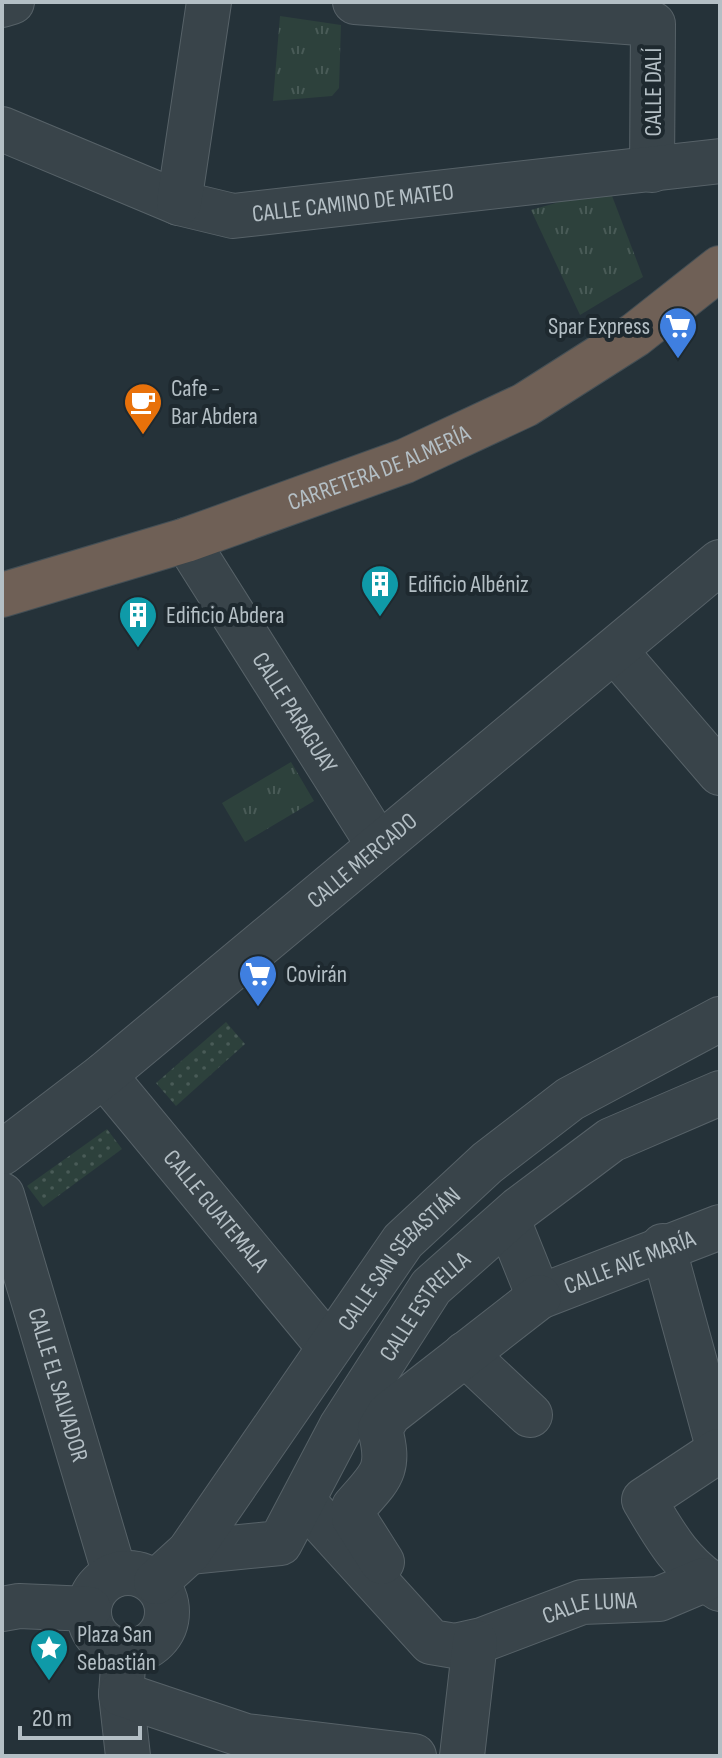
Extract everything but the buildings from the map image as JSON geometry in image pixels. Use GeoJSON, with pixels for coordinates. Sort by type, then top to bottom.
{"type":"FeatureCollection","features":[{"type":"Feature","properties":{"kind":"highway","name":"CARRETERA DE ALMERÍA"},"geometry":{"type":"LineString","coordinates":[[2,595],[186,540],[405,461],[525,405],[635,335],[720,268]]}},
{"type":"Feature","properties":{"kind":"street"},"geometry":{"type":"LineString","coordinates":[[2,5],[12,2]]}},
{"type":"Feature","properties":{"kind":"street"},"geometry":{"type":"LineString","coordinates":[[179,203],[209,2]]}},
{"type":"Feature","properties":{"kind":"street","name":"CALLE DALÍ"},"geometry":{"type":"LineString","coordinates":[[355,2],[653,24],[652,170]]}},
{"type":"Feature","properties":{"kind":"street","name":"CALLE CAMINO DE MATEO"},"geometry":{"type":"LineString","coordinates":[[2,129],[179,203],[233,216],[720,161]]}},
{"type":"Feature","properties":{"kind":"street","name":"CALLE PARAGUAY"},"geometry":{"type":"LineString","coordinates":[[186,540],[378,844]]}},
{"type":"Feature","properties":{"kind":"street","name":"CALLE MERCADO"},"geometry":{"type":"LineString","coordinates":[[2,1153],[104,1075],[720,562]]}},
{"type":"Feature","properties":{"kind":"street"},"geometry":{"type":"LineString","coordinates":[[615,651],[720,773]]}},
{"type":"Feature","properties":{"kind":"street","name":"CALLE SAN SEBASTIÁN"},"geometry":{"type":"LineString","coordinates":[[135,1578],[189,1552],[403,1241],[487,1163],[570,1099],[720,1019]]}},
{"type":"Feature","properties":{"kind":"street","name":"CALLE GUATEMALA"},"geometry":{"type":"LineString","coordinates":[[104,1075],[329,1347]]}},
{"type":"Feature","properties":{"kind":"street","name":"CALLE ESTRELLA"},"geometry":{"type":"LineString","coordinates":[[189,1552],[280,1543],[341,1427],[431,1287],[508,1220],[611,1140],[720,1093]]}},
{"type":"Feature","properties":{"kind":"street","name":"CALLE EL SALVADOR"},"geometry":{"type":"LineString","coordinates":[[2,1195],[135,1578]]}},
{"type":"Feature","properties":{"kind":"street","name":"CALLE AVE MARÍA"},"geometry":{"type":"LineString","coordinates":[[508,1220],[539,1297]]}},
{"type":"Feature","properties":{"kind":"street","name":"CALLE AVE MARÍA"},"geometry":{"type":"LineString","coordinates":[[396,1602],[387,1570],[354,1518],[354,1507],[382,1476],[388,1457],[380,1429],[389,1414],[539,1297],[663,1246],[720,1227]]}},
{"type":"Feature","properties":{"kind":"street"},"geometry":{"type":"LineString","coordinates":[[663,1246],[719,1452],[644,1500],[674,1551],[712,1585]]}},
{"type":"Feature","properties":{"kind":"street"},"geometry":{"type":"LineString","coordinates":[[465,1354],[530,1415]]}},
{"type":"Feature","properties":{"kind":"street","name":"CALLE LUNA"},"geometry":{"type":"LineString","coordinates":[[303,1501],[431,1642],[455,1646],[475,1642],[582,1602],[659,1599],[712,1585]]}},
{"type":"Feature","properties":{"kind":"street"},"geometry":{"type":"LineString","coordinates":[[135,1578],[167,1604],[164,1628],[148,1646],[124,1651],[100,1640],[90,1621],[89,1609],[97,1588],[135,1578]]}},
{"type":"Feature","properties":{"kind":"street"},"geometry":{"type":"LineString","coordinates":[[2,1609],[19,1606],[89,1609]]}},
{"type":"Feature","properties":{"kind":"street"},"geometry":{"type":"LineString","coordinates":[[462,1756],[475,1642]]}},
{"type":"Feature","properties":{"kind":"street"},"geometry":{"type":"LineString","coordinates":[[124,1651],[121,1694],[128,1756]]}},
{"type":"Feature","properties":{"kind":"street"},"geometry":{"type":"LineString","coordinates":[[121,1694],[246,1736],[414,1756]]}},
{"type":"Feature","properties":{"kind":"green space"},"geometry":{"type":"Polygon","coordinates":[[[280,16],[341,25],[339,88],[332,96],[273,101],[280,16]]]}},
{"type":"Feature","properties":{"kind":"green space"},"geometry":{"type":"Polygon","coordinates":[[[609,188],[643,277],[580,315],[531,210],[609,188]]]}},
{"type":"Feature","properties":{"kind":"green space"},"geometry":{"type":"Polygon","coordinates":[[[291,762],[314,801],[245,842],[222,803],[291,762]]]}},
{"type":"Feature","properties":{"kind":"green space"},"geometry":{"type":"Polygon","coordinates":[[[226,1022],[245,1044],[176,1106],[156,1083],[226,1022]]]}},
{"type":"Feature","properties":{"kind":"green space"},"geometry":{"type":"Polygon","coordinates":[[[107,1129],[122,1149],[43,1207],[27,1186],[107,1129]]]}},
{"type":"Feature","properties":{"kind":"place","name":"Spar Express"},"geometry":{"type":"Point","coordinates":[678,360]}},
{"type":"Feature","properties":{"kind":"place","name":"Cafe - Bar Abdera"},"geometry":{"type":"Point","coordinates":[143,436]}},
{"type":"Feature","properties":{"kind":"place","name":"Edificio Albéniz"},"geometry":{"type":"Point","coordinates":[380,618]}},
{"type":"Feature","properties":{"kind":"place","name":"Edificio Abdera"},"geometry":{"type":"Point","coordinates":[138,649]}},
{"type":"Feature","properties":{"kind":"place","name":"Covirán"},"geometry":{"type":"Point","coordinates":[258,1008]}},
{"type":"Feature","properties":{"kind":"place","name":"Plaza San Sebastián"},"geometry":{"type":"Point","coordinates":[49,1682]}}]}
